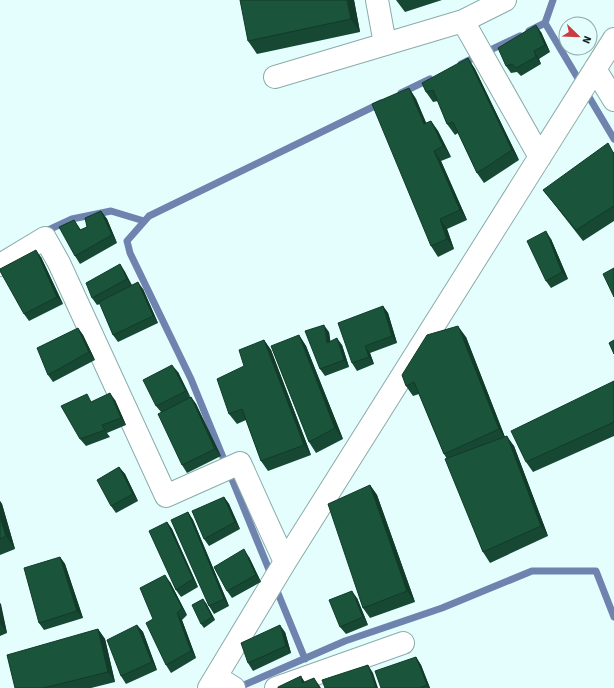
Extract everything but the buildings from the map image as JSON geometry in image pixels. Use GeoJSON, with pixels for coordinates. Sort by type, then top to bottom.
{"type":"FeatureCollection","features":[{"type":"Feature","properties":{"kind":"street"},"geometry":{"type":"LineString","coordinates":[[377,0],[386,44]]}},
{"type":"Feature","properties":{"kind":"street"},"geometry":{"type":"LineString","coordinates":[[275,77],[463,21],[505,0]]}},
{"type":"Feature","properties":{"kind":"street"},"geometry":{"type":"LineString","coordinates":[[463,21],[540,156]]}},
{"type":"Feature","properties":{"kind":"street"},"geometry":{"type":"LineString","coordinates":[[222,685],[285,562],[614,40]]}},
{"type":"Feature","properties":{"kind":"street"},"geometry":{"type":"LineString","coordinates":[[587,83],[614,100]]}},
{"type":"Feature","properties":{"kind":"street"},"geometry":{"type":"LineString","coordinates":[[0,266],[45,238],[59,263],[166,496],[240,463],[285,562]]}},
{"type":"Feature","properties":{"kind":"street"},"geometry":{"type":"LineString","coordinates":[[276,688],[403,643]]}},
{"type":"Feature","properties":{"kind":"waterway"},"geometry":{"type":"LineString","coordinates":[[553,0],[545,23],[614,139]]}},
{"type":"Feature","properties":{"kind":"waterway"},"geometry":{"type":"LineString","coordinates":[[529,31],[545,23]]}},
{"type":"Feature","properties":{"kind":"waterway"},"geometry":{"type":"LineString","coordinates":[[461,64],[520,36]]}},
{"type":"Feature","properties":{"kind":"waterway"},"geometry":{"type":"LineString","coordinates":[[401,93],[430,79]]}},
{"type":"Feature","properties":{"kind":"waterway"},"geometry":{"type":"LineString","coordinates":[[272,577],[191,379],[130,253],[127,241],[149,216],[381,103]]}},
{"type":"Feature","properties":{"kind":"waterway"},"geometry":{"type":"LineString","coordinates":[[44,232],[72,219],[111,211],[144,221]]}},
{"type":"Feature","properties":{"kind":"waterway"},"geometry":{"type":"LineString","coordinates":[[237,688],[345,641],[442,608],[532,571],[596,571],[614,617]]}},
{"type":"Feature","properties":{"kind":"waterway"},"geometry":{"type":"LineString","coordinates":[[275,586],[305,659]]}}]}
